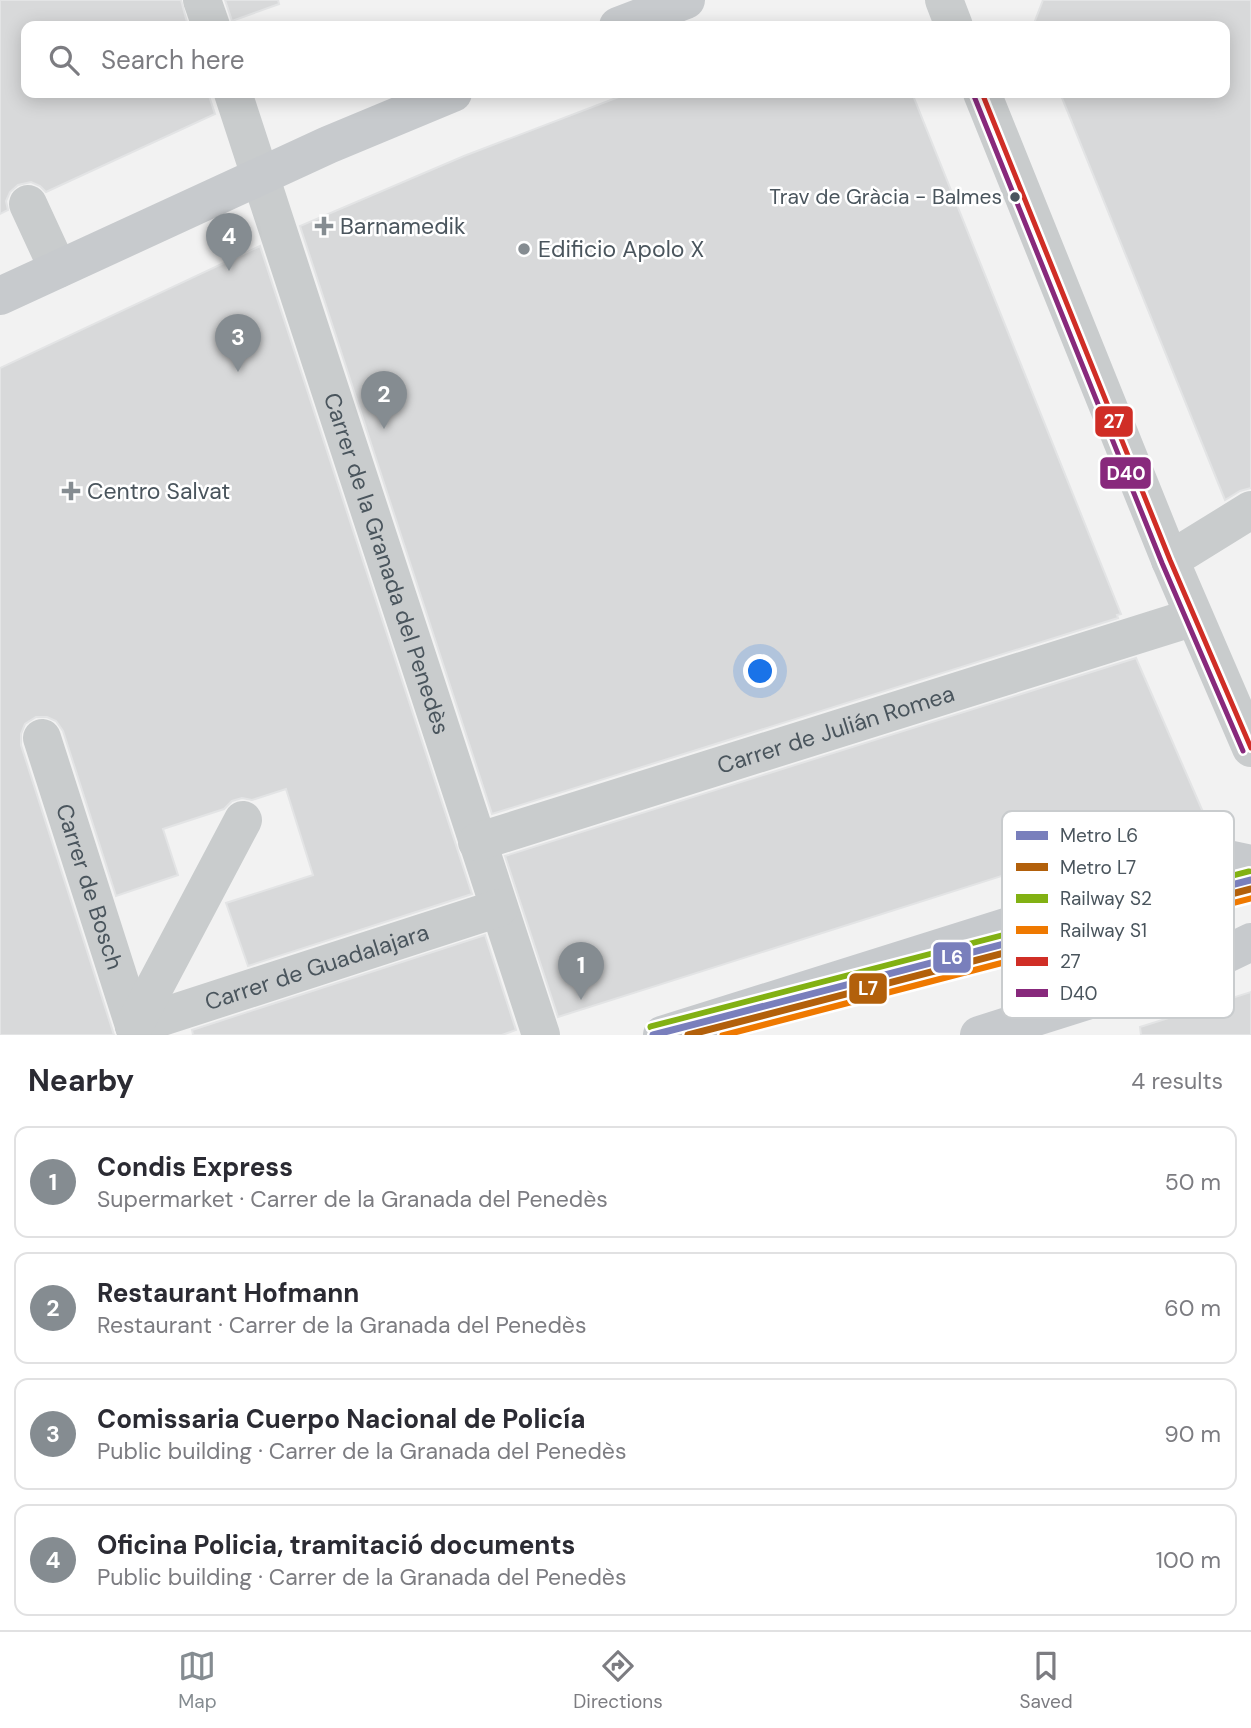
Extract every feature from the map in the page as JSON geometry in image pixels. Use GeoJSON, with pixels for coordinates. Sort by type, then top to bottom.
{"type":"FeatureCollection","features":[{"type":"Feature","properties":{"kind":"main road"},"geometry":{"type":"LineString","coordinates":[[631,21],[686,0]]}},
{"type":"Feature","properties":{"kind":"main road"},"geometry":{"type":"LineString","coordinates":[[0,296],[328,145],[441,98]]}},
{"type":"Feature","properties":{"kind":"main road"},"geometry":{"type":"LineString","coordinates":[[662,1035],[1002,928]]}},
{"type":"Feature","properties":{"kind":"main road"},"geometry":{"type":"LineString","coordinates":[[1234,950],[1251,942]]}},
{"type":"Feature","properties":{"kind":"main road"},"geometry":{"type":"LineString","coordinates":[[979,1035],[1033,1018]]}},
{"type":"Feature","properties":{"kind":"street"},"geometry":{"type":"LineString","coordinates":[[202,0],[209,21]]}},
{"type":"Feature","properties":{"kind":"street"},"geometry":{"type":"LineString","coordinates":[[944,0],[952,21]]}},
{"type":"Feature","properties":{"kind":"street","name":"Carrer de la Granada del Penedès"},"geometry":{"type":"LineString","coordinates":[[235,98],[541,1035]]}},
{"type":"Feature","properties":{"kind":"street"},"geometry":{"type":"LineString","coordinates":[[984,98],[1170,560],[1251,748]]}},
{"type":"Feature","properties":{"kind":"street"},"geometry":{"type":"LineString","coordinates":[[28,204],[58,269]]}},
{"type":"Feature","properties":{"kind":"street"},"geometry":{"type":"LineString","coordinates":[[1170,560],[1251,510]]}},
{"type":"Feature","properties":{"kind":"street","name":"Carrer de Julián Romea"},"geometry":{"type":"LineString","coordinates":[[477,842],[1194,617]]}},
{"type":"Feature","properties":{"kind":"street","name":"Carrer de Bosch"},"geometry":{"type":"LineString","coordinates":[[42,738],[136,1031]]}},
{"type":"Feature","properties":{"kind":"street"},"geometry":{"type":"LineString","coordinates":[[136,1031],[243,820]]}},
{"type":"Feature","properties":{"kind":"street","name":"Carrer de Guadalajara"},"geometry":{"type":"LineString","coordinates":[[136,1031],[499,908]]}},
{"type":"Feature","properties":{"kind":"building"},"geometry":{"type":"Polygon","coordinates":[[[0,0],[181,0],[187,21],[21,21],[21,98],[210,98],[215,114],[46,192],[31,182],[18,185],[10,192],[6,201],[8,210],[0,214],[0,0]]]}},
{"type":"Feature","properties":{"kind":"building"},"geometry":{"type":"Polygon","coordinates":[[[225,0],[278,0],[279,4],[232,21],[225,0]]]}},
{"type":"Feature","properties":{"kind":"building"},"geometry":{"type":"Polygon","coordinates":[[[1043,0],[1251,0],[1251,488],[1225,500],[1062,98],[1230,98],[1230,21],[1035,21],[1043,0]]]}},
{"type":"Feature","properties":{"kind":"building"},"geometry":{"type":"Polygon","coordinates":[[[616,98],[914,98],[1121,614],[1117,615],[1118,618],[492,814],[300,226],[464,156],[616,98]]]}},
{"type":"Feature","properties":{"kind":"building"},"geometry":{"type":"Polygon","coordinates":[[[260,246],[472,894],[248,966],[226,903],[313,875],[286,789],[252,800],[242,798],[232,801],[224,809],[163,829],[178,875],[116,896],[63,731],[56,721],[47,717],[36,717],[25,724],[21,745],[114,1035],[0,1035],[0,368],[260,246]]]}},
{"type":"Feature","properties":{"kind":"building"},"geometry":{"type":"Polygon","coordinates":[[[1136,658],[1203,811],[1002,811],[1002,876],[558,1017],[505,856],[1136,658]]]}},
{"type":"Feature","properties":{"kind":"building"},"geometry":{"type":"Polygon","coordinates":[[[485,935],[516,1030],[502,1035],[193,1035],[192,1030],[485,935]]]}},
{"type":"Feature","properties":{"kind":"building"},"geometry":{"type":"Polygon","coordinates":[[[1251,992],[1251,1035],[1141,1035],[1140,1027],[1169,1018],[1234,1018],[1234,997],[1251,992]]]}},
{"type":"Feature","properties":{"kind":"metro line","name":"L6"},"geometry":{"type":"LineString","coordinates":[[1234,884],[1251,880]]}},
{"type":"Feature","properties":{"kind":"metro line","name":"L7"},"geometry":{"type":"LineString","coordinates":[[1234,893],[1251,889]]}},
{"type":"Feature","properties":{"kind":"metro line","name":"L6"},"geometry":{"type":"LineString","coordinates":[[653,1035],[1002,945]]}},
{"type":"Feature","properties":{"kind":"metro line","name":"L7"},"geometry":{"type":"LineString","coordinates":[[688,1035],[1002,954]]}},
{"type":"Feature","properties":{"kind":"rail line","name":"S2"},"geometry":{"type":"LineString","coordinates":[[1234,876],[1249,872]]}},
{"type":"Feature","properties":{"kind":"rail line","name":"S1"},"geometry":{"type":"LineString","coordinates":[[1234,902],[1251,898]]}},
{"type":"Feature","properties":{"kind":"rail line","name":"S2"},"geometry":{"type":"LineString","coordinates":[[651,1027],[1002,936]]}},
{"type":"Feature","properties":{"kind":"rail line","name":"S1"},"geometry":{"type":"LineString","coordinates":[[723,1035],[1002,963]]}},
{"type":"Feature","properties":{"kind":"transit line","name":"D40"},"geometry":{"type":"LineString","coordinates":[[975,98],[1162,563],[1243,751]]}},
{"type":"Feature","properties":{"kind":"transit line","name":"27"},"geometry":{"type":"LineString","coordinates":[[984,98],[1170,560],[1251,748]]}},
{"type":"Feature","properties":{"kind":"place","name":"Trav de Gràcia - Balmes"},"geometry":{"type":"Point","coordinates":[1015,197]}},
{"type":"Feature","properties":{"kind":"place","name":"Barnamedik"},"geometry":{"type":"Point","coordinates":[324,226]}},
{"type":"Feature","properties":{"kind":"place","name":"Edificio Apolo X"},"geometry":{"type":"Point","coordinates":[524,249]}},
{"type":"Feature","properties":{"kind":"place","name":"Oficina Policia, tramitació documents"},"geometry":{"type":"Point","coordinates":[229,271]}},
{"type":"Feature","properties":{"kind":"place","name":"Comissaria Cuerpo Nacional de Policía"},"geometry":{"type":"Point","coordinates":[238,372]}},
{"type":"Feature","properties":{"kind":"place","name":"Restaurant Hofmann"},"geometry":{"type":"Point","coordinates":[384,429]}},
{"type":"Feature","properties":{"kind":"place","name":"Centro Salvat"},"geometry":{"type":"Point","coordinates":[71,491]}},
{"type":"Feature","properties":{"kind":"place","name":"Condis Express"},"geometry":{"type":"Point","coordinates":[581,1000]}}]}
